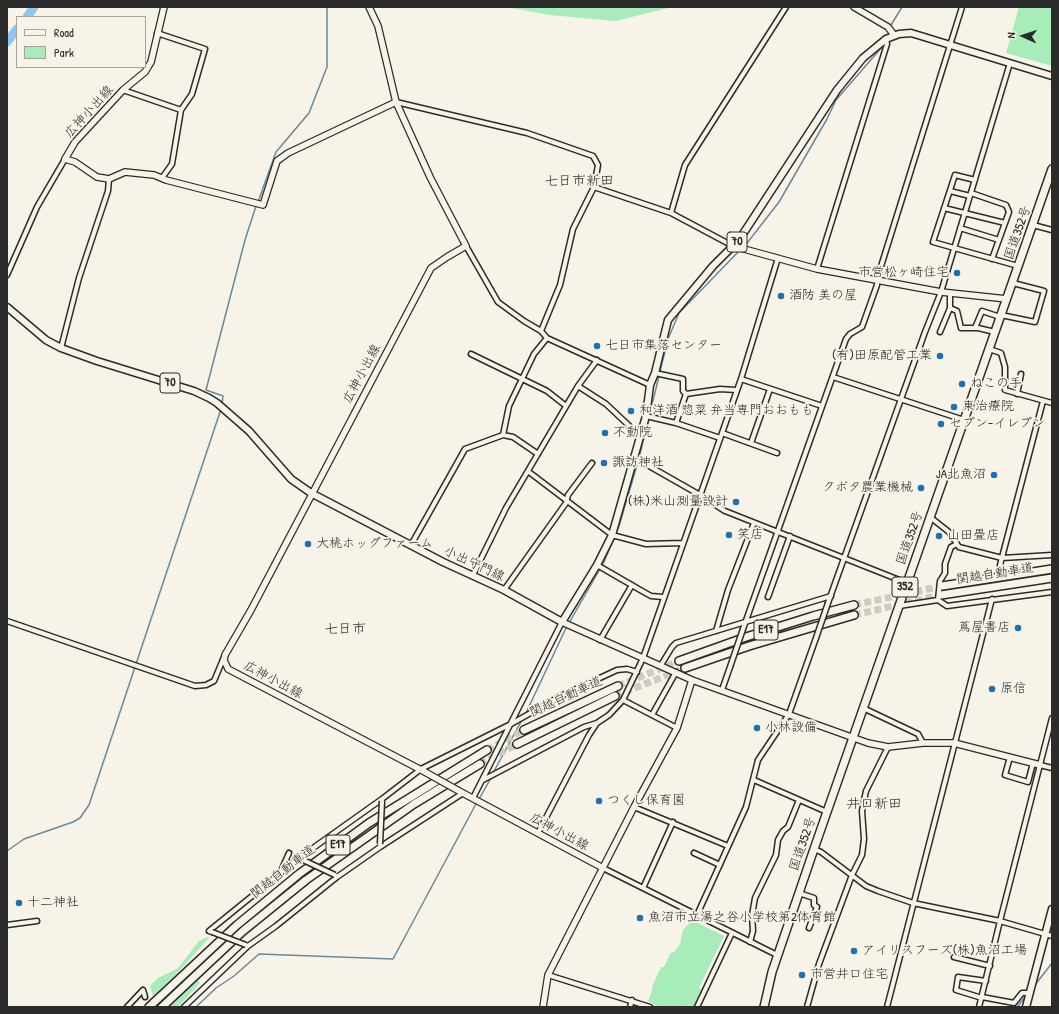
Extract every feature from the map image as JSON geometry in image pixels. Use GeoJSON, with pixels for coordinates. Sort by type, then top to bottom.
{"type":"FeatureCollection","features":[{"type":"Feature","properties":{"kind":"highway","name":"国道352号"},"geometry":{"type":"LineString","coordinates":[[764,1007],[767,990],[777,956],[1052,169]]}},
{"type":"Feature","properties":{"kind":"highway","name":"関越自動車道"},"geometry":{"type":"LineString","coordinates":[[942,586],[1052,569]]}},
{"type":"Feature","properties":{"kind":"highway","name":"関越自動車道"},"geometry":{"type":"LineString","coordinates":[[940,598],[1052,578]]}},
{"type":"Feature","properties":{"kind":"highway","name":"E17"},"geometry":{"type":"LineString","coordinates":[[679,661],[746,637],[854,605]]}},
{"type":"Feature","properties":{"kind":"highway","name":"E17"},"geometry":{"type":"LineString","coordinates":[[685,668],[756,643],[854,614]]}},
{"type":"Feature","properties":{"kind":"highway","name":"関越自動車道"},"geometry":{"type":"LineString","coordinates":[[524,730],[618,686]]}},
{"type":"Feature","properties":{"kind":"highway","name":"関越自動車道"},"geometry":{"type":"LineString","coordinates":[[517,744],[615,696]]}},
{"type":"Feature","properties":{"kind":"highway","name":"関越自動車道"},"geometry":{"type":"LineString","coordinates":[[149,1007],[237,926],[311,865],[409,797],[487,750]]}},
{"type":"Feature","properties":{"kind":"highway","name":"関越自動車道"},"geometry":{"type":"LineString","coordinates":[[162,1007],[243,931],[306,880],[414,804],[480,764]]}},
{"type":"Feature","properties":{"kind":"main road","name":"広神小出線"},"geometry":{"type":"LineString","coordinates":[[109,179],[97,177],[75,162],[65,159],[75,142],[123,90],[136,81],[151,62],[164,7]]}},
{"type":"Feature","properties":{"kind":"main road"},"geometry":{"type":"LineString","coordinates":[[369,7],[378,26],[396,102],[430,177],[466,246]]}},
{"type":"Feature","properties":{"kind":"main road"},"geometry":{"type":"LineString","coordinates":[[854,7],[888,27],[894,35]]}},
{"type":"Feature","properties":{"kind":"main road","name":"70"},"geometry":{"type":"LineString","coordinates":[[562,622],[597,565],[612,535],[635,458],[639,436],[646,416],[650,385],[655,373],[668,320],[713,266],[739,240],[837,90],[863,58],[886,38],[894,35],[911,33],[1052,76]]}},
{"type":"Feature","properties":{"kind":"main road"},"geometry":{"type":"LineString","coordinates":[[109,179],[125,172],[154,175],[262,205],[277,161],[288,153],[396,102]]}},
{"type":"Feature","properties":{"kind":"main road","name":"広神小出線"},"geometry":{"type":"LineString","coordinates":[[466,246],[447,256],[432,268],[251,610],[225,655],[225,664],[228,669],[288,702],[423,771],[603,868]]}},
{"type":"Feature","properties":{"kind":"main road"},"geometry":{"type":"LineString","coordinates":[[733,246],[817,269],[941,292],[1007,299]]}},
{"type":"Feature","properties":{"kind":"main road","name":"70"},"geometry":{"type":"LineString","coordinates":[[7,307],[46,340],[61,348],[97,361],[194,391],[209,398],[217,403],[249,431],[291,479],[312,493]]}},
{"type":"Feature","properties":{"kind":"main road","name":"小出守門線"},"geometry":{"type":"LineString","coordinates":[[312,493],[443,562],[504,590],[562,622]]}},
{"type":"Feature","properties":{"kind":"main road"},"geometry":{"type":"LineString","coordinates":[[562,622],[692,680],[868,743],[888,747],[923,743],[954,743],[1040,765]]}},
{"type":"Feature","properties":{"kind":"main road"},"geometry":{"type":"LineString","coordinates":[[543,1007],[548,975],[634,807],[677,728],[692,680]]}},
{"type":"Feature","properties":{"kind":"main road"},"geometry":{"type":"LineString","coordinates":[[1026,1007],[1049,934],[1052,909]]}},
{"type":"Feature","properties":{"kind":"street"},"geometry":{"type":"LineString","coordinates":[[671,213],[686,165],[786,7]]}},
{"type":"Feature","properties":{"kind":"street"},"geometry":{"type":"LineString","coordinates":[[722,690],[745,621],[846,339],[850,334],[862,327],[949,44],[962,7]]}},
{"type":"Feature","properties":{"kind":"street"},"geometry":{"type":"LineString","coordinates":[[157,33],[205,49],[192,94],[181,110],[172,164],[162,178]]}},
{"type":"Feature","properties":{"kind":"street"},"geometry":{"type":"LineString","coordinates":[[817,269],[887,44],[886,38]]}},
{"type":"Feature","properties":{"kind":"street"},"geometry":{"type":"LineString","coordinates":[[697,915],[746,807],[758,760],[789,714],[925,332],[941,292],[1010,63]]}},
{"type":"Feature","properties":{"kind":"street"},"geometry":{"type":"LineString","coordinates":[[123,90],[181,110]]}},
{"type":"Feature","properties":{"kind":"street"},"geometry":{"type":"LineString","coordinates":[[396,102],[527,133],[593,156],[598,165],[594,187],[573,229],[560,285],[541,330]]}},
{"type":"Feature","properties":{"kind":"street"},"geometry":{"type":"LineString","coordinates":[[7,274],[37,207],[65,159]]}},
{"type":"Feature","properties":{"kind":"street"},"geometry":{"type":"LineString","coordinates":[[975,180],[955,175],[933,242],[992,260],[1019,266]]}},
{"type":"Feature","properties":{"kind":"street"},"geometry":{"type":"LineString","coordinates":[[61,348],[79,278],[108,191],[109,179]]}},
{"type":"Feature","properties":{"kind":"street"},"geometry":{"type":"LineString","coordinates":[[594,187],[671,213],[733,246]]}},
{"type":"Feature","properties":{"kind":"street"},"geometry":{"type":"LineString","coordinates":[[950,191],[1006,205],[1009,212],[992,260]]}},
{"type":"Feature","properties":{"kind":"street"},"geometry":{"type":"LineString","coordinates":[[944,208],[1005,224]]}},
{"type":"Feature","properties":{"kind":"street"},"geometry":{"type":"LineString","coordinates":[[1033,225],[1052,230]]}},
{"type":"Feature","properties":{"kind":"street"},"geometry":{"type":"LineString","coordinates":[[960,228],[999,240]]}},
{"type":"Feature","properties":{"kind":"street"},"geometry":{"type":"LineString","coordinates":[[466,246],[498,302],[524,321],[541,330],[547,338],[650,385]]}},
{"type":"Feature","properties":{"kind":"street"},"geometry":{"type":"LineString","coordinates":[[483,780],[584,727],[597,723],[609,715],[623,700],[643,658],[682,543],[736,390],[741,380],[778,258]]}},
{"type":"Feature","properties":{"kind":"street"},"geometry":{"type":"LineString","coordinates":[[975,328],[982,311],[1035,322],[1044,291],[1013,283]]}},
{"type":"Feature","properties":{"kind":"street"},"geometry":{"type":"LineString","coordinates":[[940,332],[950,308],[950,293]]}},
{"type":"Feature","properties":{"kind":"street"},"geometry":{"type":"LineString","coordinates":[[950,308],[957,311],[962,328],[975,328],[995,332]]}},
{"type":"Feature","properties":{"kind":"street"},"geometry":{"type":"LineString","coordinates":[[503,435],[509,406],[534,354],[547,338]]}},
{"type":"Feature","properties":{"kind":"street"},"geometry":{"type":"LineString","coordinates":[[989,349],[1001,353],[1005,366],[1005,390],[1052,403]]}},
{"type":"Feature","properties":{"kind":"street"},"geometry":{"type":"LineString","coordinates":[[471,354],[547,391],[566,406]]}},
{"type":"Feature","properties":{"kind":"street"},"geometry":{"type":"LineString","coordinates":[[473,575],[506,508],[529,472],[578,386],[597,360]]}},
{"type":"Feature","properties":{"kind":"street"},"geometry":{"type":"LineString","coordinates":[[655,373],[682,379],[683,391],[686,394]]}},
{"type":"Feature","properties":{"kind":"street"},"geometry":{"type":"LineString","coordinates":[[1017,394],[1022,374]]}},
{"type":"Feature","properties":{"kind":"street"},"geometry":{"type":"LineString","coordinates":[[833,377],[964,420]]}},
{"type":"Feature","properties":{"kind":"street"},"geometry":{"type":"LineString","coordinates":[[741,380],[822,406]]}},
{"type":"Feature","properties":{"kind":"street"},"geometry":{"type":"LineString","coordinates":[[578,386],[606,404],[639,436]]}},
{"type":"Feature","properties":{"kind":"street"},"geometry":{"type":"LineString","coordinates":[[686,394],[720,389],[736,390]]}},
{"type":"Feature","properties":{"kind":"street"},"geometry":{"type":"LineString","coordinates":[[751,443],[770,389]]}},
{"type":"Feature","properties":{"kind":"street"},"geometry":{"type":"LineString","coordinates":[[676,423],[686,394]]}},
{"type":"Feature","properties":{"kind":"street"},"geometry":{"type":"LineString","coordinates":[[1000,566],[1043,401]]}},
{"type":"Feature","properties":{"kind":"street"},"geometry":{"type":"LineString","coordinates":[[646,416],[676,423],[720,438]]}},
{"type":"Feature","properties":{"kind":"street"},"geometry":{"type":"LineString","coordinates":[[722,433],[778,453]]}},
{"type":"Feature","properties":{"kind":"street"},"geometry":{"type":"LineString","coordinates":[[411,545],[465,449],[503,435],[513,437],[538,454]]}},
{"type":"Feature","properties":{"kind":"street"},"geometry":{"type":"LineString","coordinates":[[635,458],[725,511],[907,583]]}},
{"type":"Feature","properties":{"kind":"street"},"geometry":{"type":"LineString","coordinates":[[504,590],[566,503],[568,495],[592,463]]}},
{"type":"Feature","properties":{"kind":"street"},"geometry":{"type":"LineString","coordinates":[[529,472],[612,535],[646,544],[682,543]]}},
{"type":"Feature","properties":{"kind":"street"},"geometry":{"type":"LineString","coordinates":[[930,517],[949,532],[956,544],[960,547],[1002,558],[1052,555]]}},
{"type":"Feature","properties":{"kind":"street"},"geometry":{"type":"LineString","coordinates":[[716,630],[728,590],[754,523]]}},
{"type":"Feature","properties":{"kind":"street"},"geometry":{"type":"LineString","coordinates":[[768,597],[790,536]]}},
{"type":"Feature","properties":{"kind":"street"},"geometry":{"type":"LineString","coordinates":[[956,544],[951,547],[945,564],[945,573],[940,581],[940,598],[949,606],[1052,592]]}},
{"type":"Feature","properties":{"kind":"street"},"geometry":{"type":"LineString","coordinates":[[597,565],[651,596],[663,597]]}},
{"type":"Feature","properties":{"kind":"street"},"geometry":{"type":"LineString","coordinates":[[600,640],[632,585]]}},
{"type":"Feature","properties":{"kind":"street"},"geometry":{"type":"LineString","coordinates":[[661,665],[676,643],[831,596]]}},
{"type":"Feature","properties":{"kind":"street"},"geometry":{"type":"LineString","coordinates":[[899,606],[940,598]]}},
{"type":"Feature","properties":{"kind":"street"},"geometry":{"type":"LineString","coordinates":[[887,1007],[992,599]]}},
{"type":"Feature","properties":{"kind":"street"},"geometry":{"type":"LineString","coordinates":[[7,621],[195,686],[206,685],[214,681],[225,655]]}},
{"type":"Feature","properties":{"kind":"street"},"geometry":{"type":"LineString","coordinates":[[473,798],[562,622]]}},
{"type":"Feature","properties":{"kind":"street"},"geometry":{"type":"LineString","coordinates":[[247,945],[209,931],[281,873],[423,771],[559,697],[618,670],[627,669],[636,672]]}},
{"type":"Feature","properties":{"kind":"street"},"geometry":{"type":"LineString","coordinates":[[652,715],[676,672]]}},
{"type":"Feature","properties":{"kind":"street"},"geometry":{"type":"LineString","coordinates":[[623,700],[677,728]]}},
{"type":"Feature","properties":{"kind":"street"},"geometry":{"type":"LineString","coordinates":[[863,708],[918,734],[923,743]]}},
{"type":"Feature","properties":{"kind":"street"},"geometry":{"type":"LineString","coordinates":[[980,1007],[1000,921],[1052,718]]}},
{"type":"Feature","properties":{"kind":"street"},"geometry":{"type":"LineString","coordinates":[[538,833],[597,723]]}},
{"type":"Feature","properties":{"kind":"street"},"geometry":{"type":"LineString","coordinates":[[808,1007],[819,964],[852,876],[860,861],[863,849],[862,811],[866,791],[888,747]]}},
{"type":"Feature","properties":{"kind":"street"},"geometry":{"type":"LineString","coordinates":[[1010,758],[1005,775],[1028,782],[1033,763]]}},
{"type":"Feature","properties":{"kind":"street"},"geometry":{"type":"LineString","coordinates":[[1040,765],[1052,768]]}},
{"type":"Feature","properties":{"kind":"street"},"geometry":{"type":"LineString","coordinates":[[754,780],[827,812]]}},
{"type":"Feature","properties":{"kind":"street"},"geometry":{"type":"LineString","coordinates":[[184,1007],[247,945],[276,926],[336,876],[461,792]]}},
{"type":"Feature","properties":{"kind":"street"},"geometry":{"type":"LineString","coordinates":[[380,845],[382,800]]}},
{"type":"Feature","properties":{"kind":"street"},"geometry":{"type":"LineString","coordinates":[[750,942],[753,931],[752,915],[755,898],[776,855],[778,840],[783,831],[788,827],[799,800]]}},
{"type":"Feature","properties":{"kind":"street"},"geometry":{"type":"LineString","coordinates":[[634,807],[728,846]]}},
{"type":"Feature","properties":{"kind":"street"},"geometry":{"type":"LineString","coordinates":[[643,888],[673,822]]}},
{"type":"Feature","properties":{"kind":"street"},"geometry":{"type":"LineString","coordinates":[[814,850],[820,852],[866,886],[913,903],[1000,921],[1049,934]]}},
{"type":"Feature","properties":{"kind":"street"},"geometry":{"type":"LineString","coordinates":[[281,873],[289,853]]}},
{"type":"Feature","properties":{"kind":"street"},"geometry":{"type":"LineString","coordinates":[[694,853],[720,865]]}},
{"type":"Feature","properties":{"kind":"street"},"geometry":{"type":"LineString","coordinates":[[300,859],[336,876]]}},
{"type":"Feature","properties":{"kind":"street"},"geometry":{"type":"LineString","coordinates":[[603,868],[777,956]]}},
{"type":"Feature","properties":{"kind":"street"},"geometry":{"type":"LineString","coordinates":[[802,894],[814,898],[814,905],[817,907],[809,928]]}},
{"type":"Feature","properties":{"kind":"street"},"geometry":{"type":"LineString","coordinates":[[7,925],[37,921]]}},
{"type":"Feature","properties":{"kind":"street"},"geometry":{"type":"LineString","coordinates":[[697,1007],[732,933]]}},
{"type":"Feature","properties":{"kind":"street"},"geometry":{"type":"LineString","coordinates":[[954,957],[990,966]]}},
{"type":"Feature","properties":{"kind":"street"},"geometry":{"type":"LineString","coordinates":[[548,975],[632,1000],[650,1007]]}},
{"type":"Feature","properties":{"kind":"street"},"geometry":{"type":"LineString","coordinates":[[986,981],[958,977],[956,990],[1014,1003],[1022,993],[1030,993]]}},
{"type":"Feature","properties":{"kind":"street"},"geometry":{"type":"LineString","coordinates":[[127,1007],[143,990],[145,996]]}},
{"type":"Feature","properties":{"kind":"street"},"geometry":{"type":"LineString","coordinates":[[630,1007],[632,1000]]}},
{"type":"Feature","properties":{"kind":"green space"},"geometry":{"type":"Polygon","coordinates":[[[506,7],[673,7],[615,21],[550,15],[506,7]]]}},
{"type":"Feature","properties":{"kind":"green space"},"geometry":{"type":"Polygon","coordinates":[[[1019,7],[1052,7],[1052,66],[1006,53],[1019,7]]]}},
{"type":"Feature","properties":{"kind":"green space"},"geometry":{"type":"Polygon","coordinates":[[[692,920],[724,936],[699,988],[701,990],[693,1007],[688,1005],[687,1007],[659,1007],[648,1001],[652,987],[661,967],[664,967],[670,954],[675,951],[680,944],[683,930],[692,920]]]}},
{"type":"Feature","properties":{"kind":"green space"},"geometry":{"type":"Polygon","coordinates":[[[207,937],[209,938],[180,970],[153,996],[150,986],[158,978],[178,968],[199,941],[207,937]]]}},
{"type":"Feature","properties":{"kind":"green space"},"geometry":{"type":"Polygon","coordinates":[[[197,980],[200,983],[178,1007],[170,1007],[197,980]]]}},
{"type":"Feature","properties":{"kind":"waterway"},"geometry":{"type":"LineString","coordinates":[[28,16],[34,7]]}},
{"type":"Feature","properties":{"kind":"waterway"},"geometry":{"type":"LineString","coordinates":[[258,202],[276,152],[309,113],[327,67],[327,7]]}},
{"type":"Feature","properties":{"kind":"waterway"},"geometry":{"type":"LineString","coordinates":[[891,25],[902,7]]}},
{"type":"Feature","properties":{"kind":"waterway"},"geometry":{"type":"LineString","coordinates":[[7,42],[16,30]]}},
{"type":"Feature","properties":{"kind":"waterway"},"geometry":{"type":"LineString","coordinates":[[744,247],[779,202],[827,119],[836,100],[882,47]]}},
{"type":"Feature","properties":{"kind":"waterway"},"geometry":{"type":"LineString","coordinates":[[222,405],[223,396],[206,390],[245,240],[256,206]]}},
{"type":"Feature","properties":{"kind":"waterway"},"geometry":{"type":"LineString","coordinates":[[639,458],[668,339],[679,313],[741,249]]}},
{"type":"Feature","properties":{"kind":"waterway"},"geometry":{"type":"LineString","coordinates":[[7,851],[24,839],[73,822],[80,818],[89,805],[221,409]]}},
{"type":"Feature","properties":{"kind":"waterway"},"geometry":{"type":"LineString","coordinates":[[569,623],[604,562],[619,526],[638,462]]}},
{"type":"Feature","properties":{"kind":"waterway"},"geometry":{"type":"LineString","coordinates":[[525,715],[567,626]]}},
{"type":"Feature","properties":{"kind":"waterway","name":"関越自動車道"},"geometry":{"type":"LineString","coordinates":[[493,773],[522,720]]}},
{"type":"Feature","properties":{"kind":"waterway"},"geometry":{"type":"LineString","coordinates":[[479,799],[491,778]]}},
{"type":"Feature","properties":{"kind":"waterway"},"geometry":{"type":"LineString","coordinates":[[196,1007],[216,988],[234,976],[259,954],[393,959],[477,802]]}},
{"type":"Feature","properties":{"kind":"waterway"},"geometry":{"type":"LineString","coordinates":[[1035,985],[1052,963]]}},
{"type":"Feature","properties":{"kind":"waterway"},"geometry":{"type":"LineString","coordinates":[[1017,1007],[1026,996]]}},
{"type":"Feature","properties":{"kind":"tunnel"},"geometry":{"type":"LineString","coordinates":[[854,605],[942,586]]}},
{"type":"Feature","properties":{"kind":"tunnel"},"geometry":{"type":"LineString","coordinates":[[854,615],[941,595]]}},
{"type":"Feature","properties":{"kind":"tunnel"},"geometry":{"type":"LineString","coordinates":[[618,686],[679,661]]}},
{"type":"Feature","properties":{"kind":"tunnel"},"geometry":{"type":"LineString","coordinates":[[615,696],[685,668]]}},
{"type":"Feature","properties":{"kind":"tunnel"},"geometry":{"type":"LineString","coordinates":[[487,750],[524,730]]}},
{"type":"Feature","properties":{"kind":"tunnel"},"geometry":{"type":"LineString","coordinates":[[480,764],[517,744]]}},
{"type":"Feature","properties":{"kind":"tunnel"},"geometry":{"type":"LineString","coordinates":[[145,997],[149,1007]]}},
{"type":"Feature","properties":{"kind":"place","name":"市営松ヶ崎住宅"},"geometry":{"type":"Point","coordinates":[957,273]}},
{"type":"Feature","properties":{"kind":"place","name":"酒防 美の屋"},"geometry":{"type":"Point","coordinates":[781,296]}},
{"type":"Feature","properties":{"kind":"place","name":"七日市集落センター"},"geometry":{"type":"Point","coordinates":[597,346]}},
{"type":"Feature","properties":{"kind":"place","name":"(有)田原配管工業"},"geometry":{"type":"Point","coordinates":[940,356]}},
{"type":"Feature","properties":{"kind":"place","name":"ねこの手"},"geometry":{"type":"Point","coordinates":[962,384]}},
{"type":"Feature","properties":{"kind":"place","name":"東治療院"},"geometry":{"type":"Point","coordinates":[954,407]}},
{"type":"Feature","properties":{"kind":"place","name":"和洋酒 惣菜 弁当専門おおもも"},"geometry":{"type":"Point","coordinates":[631,411]}},
{"type":"Feature","properties":{"kind":"place","name":"セブン-イレブン"},"geometry":{"type":"Point","coordinates":[941,424]}},
{"type":"Feature","properties":{"kind":"place","name":"不動院"},"geometry":{"type":"Point","coordinates":[605,433]}},
{"type":"Feature","properties":{"kind":"place","name":"諏訪神社"},"geometry":{"type":"Point","coordinates":[604,463]}},
{"type":"Feature","properties":{"kind":"place","name":"JA北魚沼"},"geometry":{"type":"Point","coordinates":[994,475]}},
{"type":"Feature","properties":{"kind":"place","name":"クボタ農業機械"},"geometry":{"type":"Point","coordinates":[921,488]}},
{"type":"Feature","properties":{"kind":"place","name":"(株)米山測量設計"},"geometry":{"type":"Point","coordinates":[736,502]}},
{"type":"Feature","properties":{"kind":"place","name":"笑店"},"geometry":{"type":"Point","coordinates":[729,535]}},
{"type":"Feature","properties":{"kind":"place","name":"山田畳店"},"geometry":{"type":"Point","coordinates":[939,536]}},
{"type":"Feature","properties":{"kind":"place","name":"大桃ホッグファーム"},"geometry":{"type":"Point","coordinates":[308,544]}},
{"type":"Feature","properties":{"kind":"place","name":"蔦屋書店"},"geometry":{"type":"Point","coordinates":[1018,628]}},
{"type":"Feature","properties":{"kind":"place","name":"原信"},"geometry":{"type":"Point","coordinates":[992,689]}},
{"type":"Feature","properties":{"kind":"place","name":"小林設備"},"geometry":{"type":"Point","coordinates":[757,728]}},
{"type":"Feature","properties":{"kind":"place","name":"つくし保育園"},"geometry":{"type":"Point","coordinates":[599,801]}},
{"type":"Feature","properties":{"kind":"place","name":"十二神社"},"geometry":{"type":"Point","coordinates":[19,903]}},
{"type":"Feature","properties":{"kind":"place","name":"魚沼市立湯之谷小学校第2体育館"},"geometry":{"type":"Point","coordinates":[640,918]}},
{"type":"Feature","properties":{"kind":"place","name":"アイリスフーズ(株)魚沼工場"},"geometry":{"type":"Point","coordinates":[854,951]}},
{"type":"Feature","properties":{"kind":"place","name":"市営井口住宅"},"geometry":{"type":"Point","coordinates":[802,975]}},
{"type":"Feature","properties":{"kind":"district","name":"七日市新田"},"geometry":{"type":"Point","coordinates":[579,181]}},
{"type":"Feature","properties":{"kind":"district","name":"七日市"},"geometry":{"type":"Point","coordinates":[345,629]}},
{"type":"Feature","properties":{"kind":"district","name":"井口新田"},"geometry":{"type":"Point","coordinates":[874,804]}}]}
